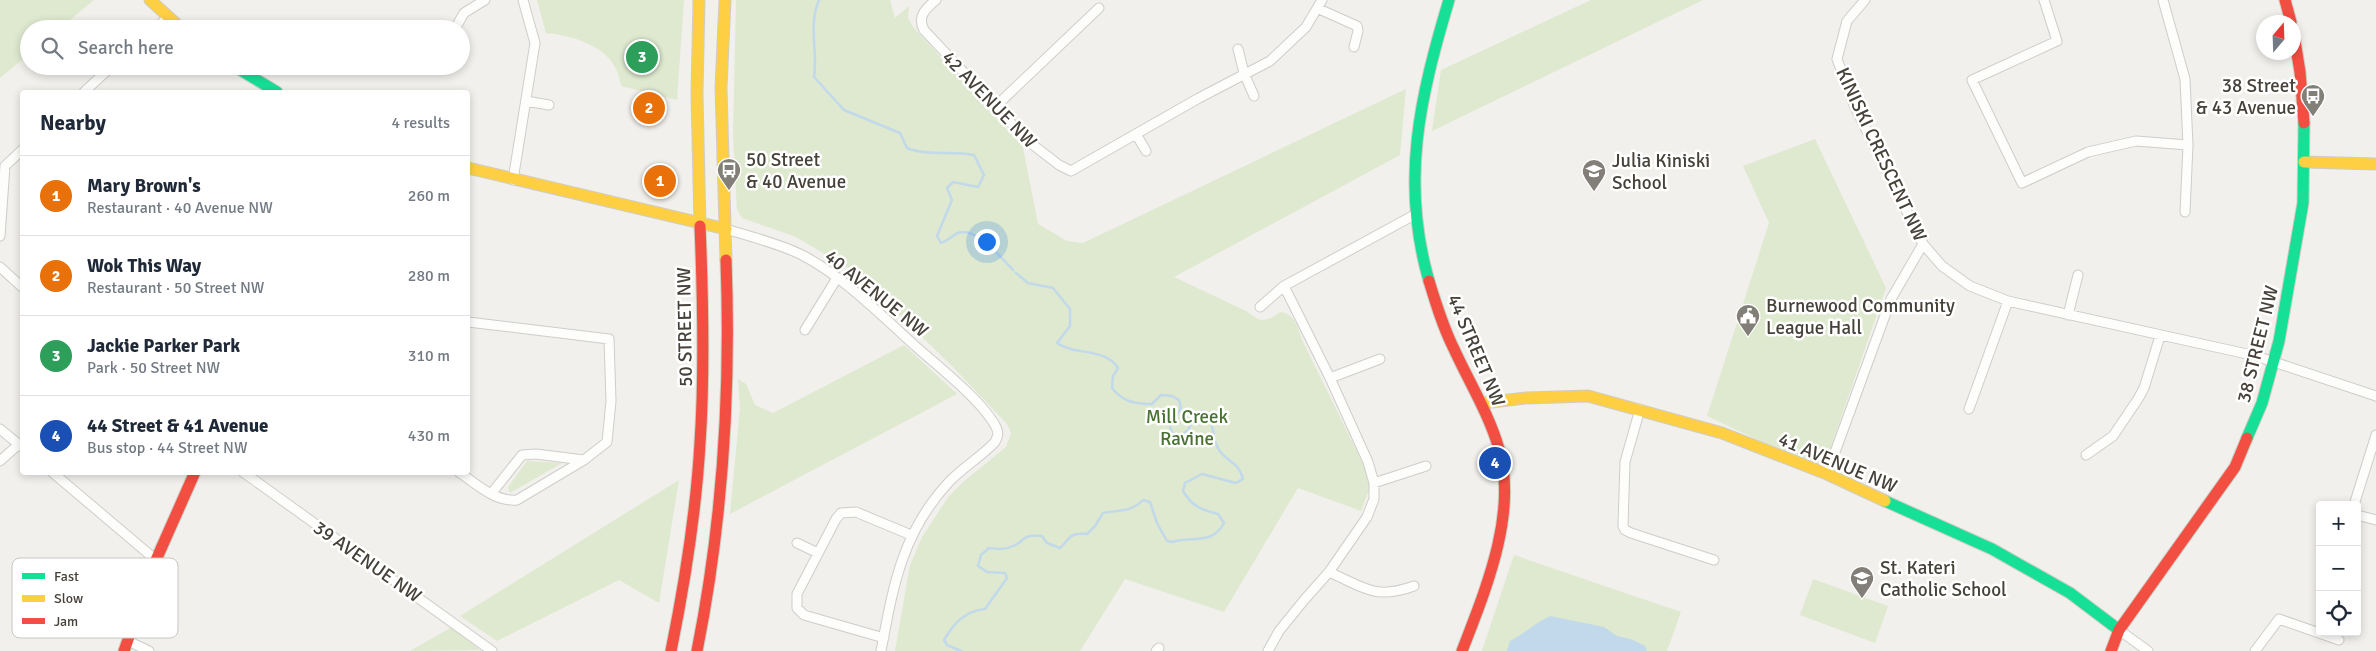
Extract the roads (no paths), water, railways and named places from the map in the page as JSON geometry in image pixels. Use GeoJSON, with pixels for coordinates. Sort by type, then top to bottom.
{"type":"FeatureCollection","features":[{"type":"Feature","properties":{"kind":"street"},"geometry":{"type":"LineString","coordinates":[[150,0],[170,20]]}},
{"type":"Feature","properties":{"kind":"street"},"geometry":{"type":"LineString","coordinates":[[460,20],[464,13],[485,0]]}},
{"type":"Feature","properties":{"kind":"street"},"geometry":{"type":"LineString","coordinates":[[513,180],[535,43],[523,0]]}},
{"type":"Feature","properties":{"kind":"street","name":"50 STREET NW"},"geometry":{"type":"LineString","coordinates":[[671,651],[690,546],[701,424],[703,374],[696,50],[699,0]]}},
{"type":"Feature","properties":{"kind":"street"},"geometry":{"type":"LineString","coordinates":[[697,651],[706,609],[720,514],[726,440],[728,350],[722,112],[724,0]]}},
{"type":"Feature","properties":{"kind":"street","name":"42 AVENUE NW"},"geometry":{"type":"LineString","coordinates":[[936,0],[921,17],[921,24],[924,30],[1028,140],[1059,166],[1071,172],[1136,134]]}},
{"type":"Feature","properties":{"kind":"street","name":"44 STREET NW"},"geometry":{"type":"LineString","coordinates":[[1448,0],[1418,110],[1413,159],[1416,214],[1428,277],[1449,336],[1483,403],[1501,456],[1503,499],[1501,540],[1493,569],[1462,651]]}},
{"type":"Feature","properties":{"kind":"street","name":"KINISKI CRESCENT NW"},"geometry":{"type":"LineString","coordinates":[[1865,0],[1847,21],[1837,59],[1854,105],[1922,244],[1942,266],[1970,286],[2008,301],[2274,361]]}},
{"type":"Feature","properties":{"kind":"street"},"geometry":{"type":"LineString","coordinates":[[2044,0],[2056,41],[1972,80],[2022,183],[2088,152],[2136,141],[2188,145]]}},
{"type":"Feature","properties":{"kind":"street"},"geometry":{"type":"LineString","coordinates":[[2163,0],[2185,79],[2188,145],[2185,212]]}},
{"type":"Feature","properties":{"kind":"street"},"geometry":{"type":"LineString","coordinates":[[2285,0],[2289,15]]}},
{"type":"Feature","properties":{"kind":"street"},"geometry":{"type":"LineString","coordinates":[[1146,151],[1136,134],[1244,73],[1270,61],[1306,27],[1320,4],[1357,26],[1358,31],[1354,47]]}},
{"type":"Feature","properties":{"kind":"street"},"geometry":{"type":"LineString","coordinates":[[996,106],[1099,8]]}},
{"type":"Feature","properties":{"kind":"street"},"geometry":{"type":"LineString","coordinates":[[1238,49],[1244,73],[1254,96]]}},
{"type":"Feature","properties":{"kind":"street","name":"38 STREET NW"},"geometry":{"type":"LineString","coordinates":[[2111,651],[2119,630],[2235,468],[2262,403],[2274,361],[2299,233],[2304,162],[2302,94],[2297,60]]}},
{"type":"Feature","properties":{"kind":"street"},"geometry":{"type":"LineString","coordinates":[[86,90],[102,75]]}},
{"type":"Feature","properties":{"kind":"street"},"geometry":{"type":"LineString","coordinates":[[249,75],[274,90]]}},
{"type":"Feature","properties":{"kind":"street"},"geometry":{"type":"LineString","coordinates":[[526,101],[549,105]]}},
{"type":"Feature","properties":{"kind":"street"},"geometry":{"type":"LineString","coordinates":[[0,236],[5,166],[20,152]]}},
{"type":"Feature","properties":{"kind":"street"},"geometry":{"type":"LineString","coordinates":[[2304,162],[2376,164]]}},
{"type":"Feature","properties":{"kind":"street","name":"40 AVENUE NW"},"geometry":{"type":"LineString","coordinates":[[470,169],[699,222],[771,242],[803,256],[837,278],[959,384],[995,426],[997,437],[991,446],[964,467],[942,490],[927,508],[912,535]]}},
{"type":"Feature","properties":{"kind":"street"},"geometry":{"type":"LineString","coordinates":[[1260,307],[1284,286],[1416,214]]}},
{"type":"Feature","properties":{"kind":"street"},"geometry":{"type":"LineString","coordinates":[[1827,474],[1890,300],[1922,244]]}},
{"type":"Feature","properties":{"kind":"street"},"geometry":{"type":"LineString","coordinates":[[0,268],[20,285]]}},
{"type":"Feature","properties":{"kind":"street"},"geometry":{"type":"LineString","coordinates":[[2068,315],[2078,275]]}},
{"type":"Feature","properties":{"kind":"street"},"geometry":{"type":"LineString","coordinates":[[806,330],[837,278]]}},
{"type":"Feature","properties":{"kind":"street"},"geometry":{"type":"LineString","coordinates":[[1268,651],[1280,631],[1329,572],[1368,517],[1374,499],[1374,483],[1368,462],[1330,378],[1284,286]]}},
{"type":"Feature","properties":{"kind":"street"},"geometry":{"type":"LineString","coordinates":[[1969,409],[2008,301]]}},
{"type":"Feature","properties":{"kind":"street"},"geometry":{"type":"LineString","coordinates":[[463,475],[491,494],[507,501],[517,500],[584,460],[607,442],[612,401],[609,339],[470,322]]}},
{"type":"Feature","properties":{"kind":"street"},"geometry":{"type":"LineString","coordinates":[[2086,455],[2113,436],[2138,399],[2144,388],[2160,336]]}},
{"type":"Feature","properties":{"kind":"street"},"geometry":{"type":"LineString","coordinates":[[1330,378],[1380,359]]}},
{"type":"Feature","properties":{"kind":"street"},"geometry":{"type":"LineString","coordinates":[[2274,361],[2376,396]]}},
{"type":"Feature","properties":{"kind":"street","name":"41 AVENUE NW"},"geometry":{"type":"LineString","coordinates":[[1483,403],[1526,398],[1588,396],[1722,433],[1827,474],[2020,563],[2070,593],[2148,651]]}},
{"type":"Feature","properties":{"kind":"street"},"geometry":{"type":"LineString","coordinates":[[1640,409],[1625,469],[1623,526],[1625,530],[1714,560]]}},
{"type":"Feature","properties":{"kind":"street"},"geometry":{"type":"LineString","coordinates":[[0,429],[20,445]]}},
{"type":"Feature","properties":{"kind":"street"},"geometry":{"type":"LineString","coordinates":[[2355,501],[2376,435]]}},
{"type":"Feature","properties":{"kind":"street"},"geometry":{"type":"LineString","coordinates":[[0,461],[20,447]]}},
{"type":"Feature","properties":{"kind":"street"},"geometry":{"type":"LineString","coordinates":[[491,494],[522,455],[536,454],[584,460]]}},
{"type":"Feature","properties":{"kind":"street"},"geometry":{"type":"LineString","coordinates":[[1374,483],[1426,466]]}},
{"type":"Feature","properties":{"kind":"street"},"geometry":{"type":"LineString","coordinates":[[56,475],[154,558]]}},
{"type":"Feature","properties":{"kind":"street"},"geometry":{"type":"LineString","coordinates":[[157,558],[194,475]]}},
{"type":"Feature","properties":{"kind":"street","name":"39 AVENUE NW"},"geometry":{"type":"LineString","coordinates":[[247,475],[492,651]]}},
{"type":"Feature","properties":{"kind":"street"},"geometry":{"type":"LineString","coordinates":[[881,651],[884,638],[896,574],[912,535],[856,512],[845,511],[836,519],[797,594],[797,608],[808,616],[884,638]]}},
{"type":"Feature","properties":{"kind":"street"},"geometry":{"type":"LineString","coordinates":[[2361,516],[2376,520]]}},
{"type":"Feature","properties":{"kind":"street"},"geometry":{"type":"LineString","coordinates":[[797,542],[818,553]]}},
{"type":"Feature","properties":{"kind":"street"},"geometry":{"type":"LineString","coordinates":[[1329,572],[1383,594],[1394,593],[1414,586]]}},
{"type":"Feature","properties":{"kind":"street"},"geometry":{"type":"LineString","coordinates":[[2255,651],[2279,619],[2340,640]]}},
{"type":"Feature","properties":{"kind":"street"},"geometry":{"type":"LineString","coordinates":[[126,646],[150,651]]}},
{"type":"Feature","properties":{"kind":"water"},"geometry":{"type":"Polygon","coordinates":[[[1550,616],[1604,627],[1617,636],[1631,639],[1645,646],[1647,651],[1507,651],[1510,641],[1550,616]]]}},
{"type":"Feature","properties":{"kind":"waterway"},"geometry":{"type":"LineString","coordinates":[[819,0],[814,19],[814,77],[844,110],[900,133],[907,148],[931,153],[974,155],[984,175],[978,187],[953,182],[947,188],[952,200],[937,236],[941,243],[958,233],[972,234],[988,244],[1013,270]]}},
{"type":"Feature","properties":{"kind":"waterway"},"geometry":{"type":"LineString","coordinates":[[961,651],[947,645],[944,640],[956,623],[966,615],[985,609],[1007,578],[1005,573],[987,572],[978,566],[981,555],[989,548],[1007,548],[1031,536],[1042,536],[1047,543],[1060,548],[1073,535],[1087,534],[1095,526],[1103,513],[1129,509],[1143,500],[1150,502],[1157,523],[1167,541],[1208,537],[1219,530],[1224,523],[1218,514],[1202,509],[1190,500],[1183,491],[1185,483],[1202,474],[1236,483],[1243,479],[1235,465],[1218,448],[1210,419],[1204,411],[1198,412],[1188,430],[1181,436],[1172,433],[1170,426],[1181,408],[1179,400],[1172,396],[1161,395],[1152,404],[1135,403],[1125,399],[1112,388],[1113,376],[1118,368],[1112,361],[1098,354],[1064,347],[1057,343],[1070,326],[1070,309],[1053,288],[1028,283],[1016,273]]}},
{"type":"Feature","properties":{"kind":"place","name":"Jackie Parker Park"},"geometry":{"type":"Point","coordinates":[642,57]}},
{"type":"Feature","properties":{"kind":"place","name":"Wok This Way"},"geometry":{"type":"Point","coordinates":[649,108]}},
{"type":"Feature","properties":{"kind":"place","name":"38 Street & 43 Avenue"},"geometry":{"type":"Point","coordinates":[2313,117]}},
{"type":"Feature","properties":{"kind":"place","name":"Mary Brown's"},"geometry":{"type":"Point","coordinates":[660,181]}},
{"type":"Feature","properties":{"kind":"place","name":"50 Street & 40 Avenue"},"geometry":{"type":"Point","coordinates":[729,191]}},
{"type":"Feature","properties":{"kind":"place","name":"Julia Kiniski School"},"geometry":{"type":"Point","coordinates":[1594,192]}},
{"type":"Feature","properties":{"kind":"place","name":"Burnewood Community League Hall"},"geometry":{"type":"Point","coordinates":[1748,337]}},
{"type":"Feature","properties":{"kind":"place","name":"44 Street & 41 Avenue"},"geometry":{"type":"Point","coordinates":[1495,463]}},
{"type":"Feature","properties":{"kind":"place","name":"St. Kateri Catholic School"},"geometry":{"type":"Point","coordinates":[1862,599]}},
{"type":"Feature","properties":{"kind":"park label","name":"Mill Creek Ravine"},"geometry":{"type":"Point","coordinates":[1187,427]}}]}
